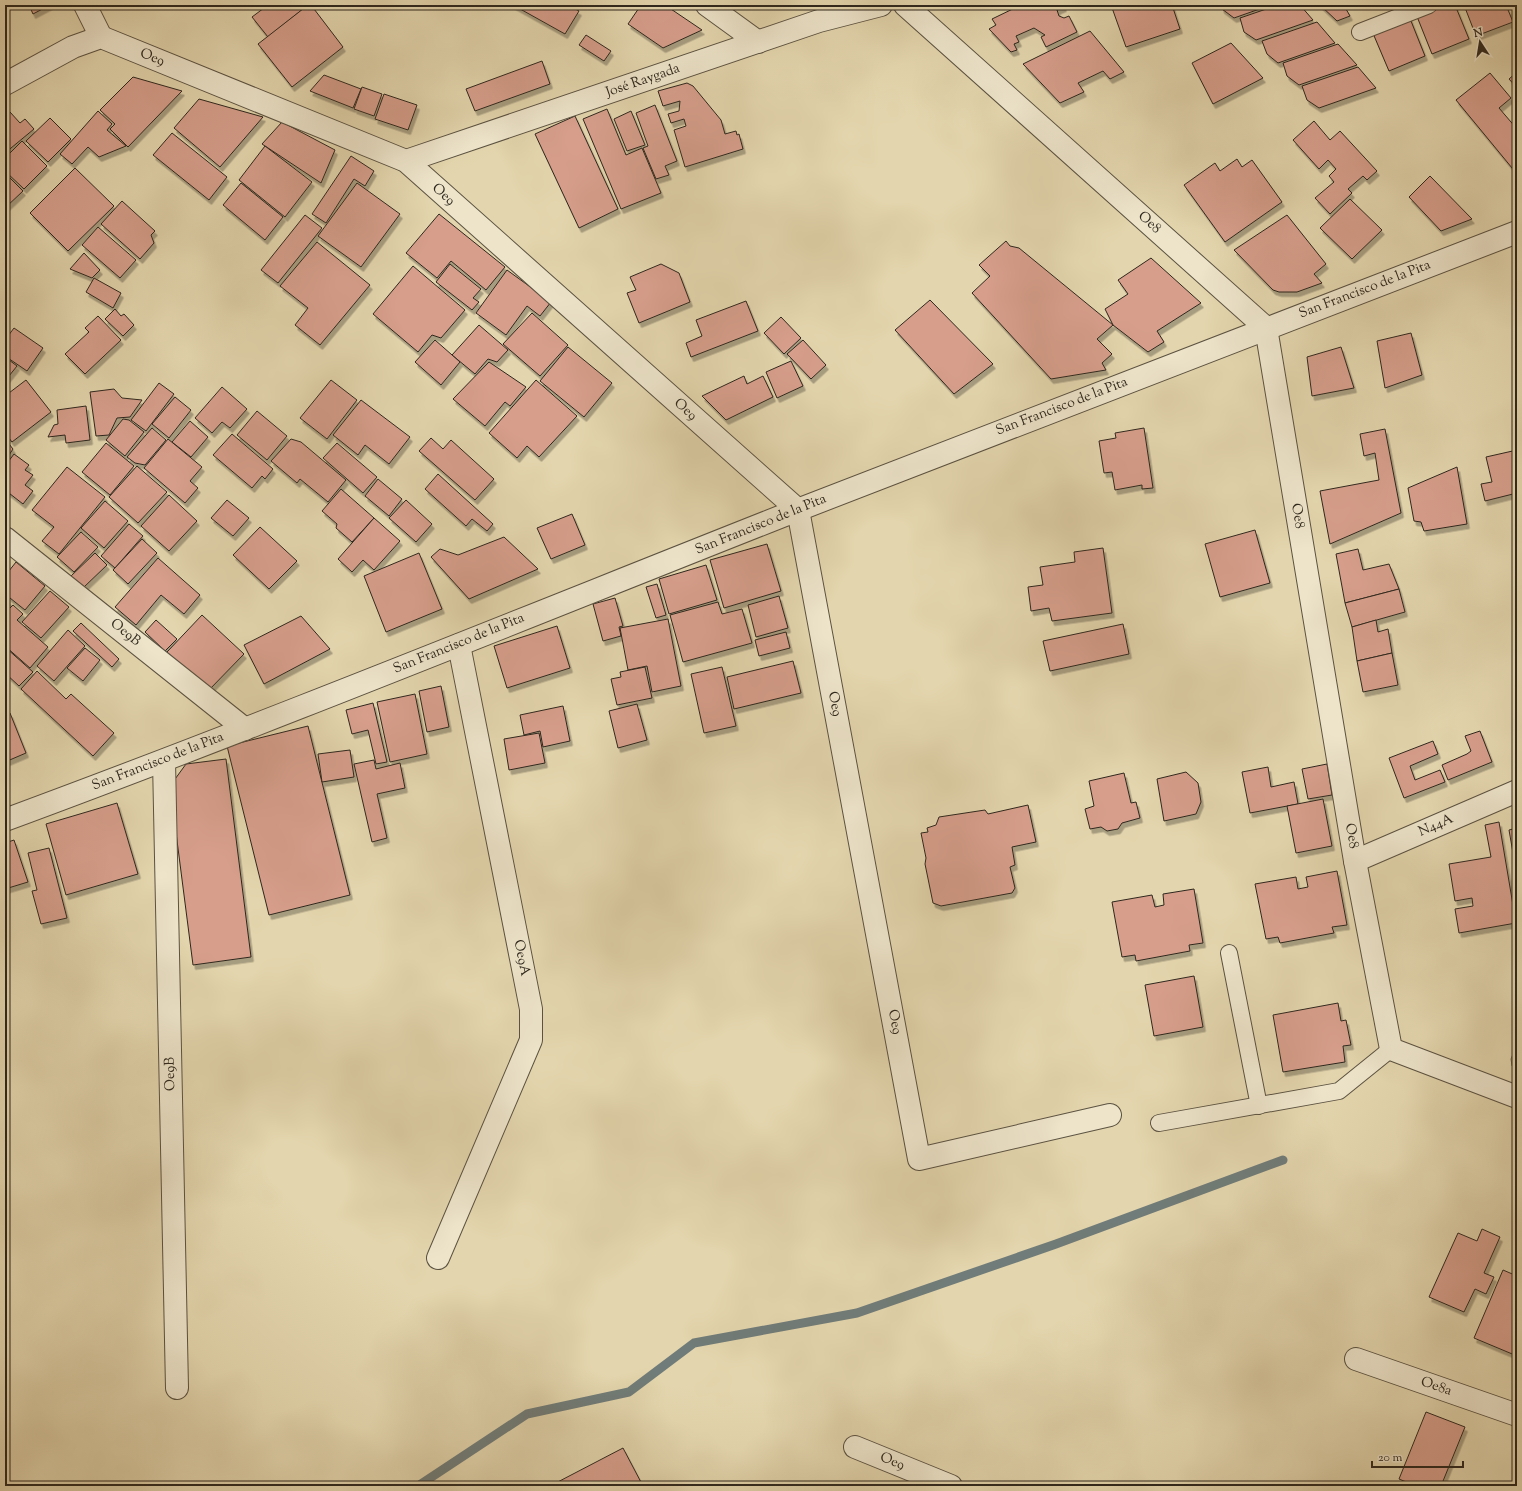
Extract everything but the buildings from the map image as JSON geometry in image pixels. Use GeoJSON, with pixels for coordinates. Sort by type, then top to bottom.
{"type":"FeatureCollection","features":[{"type":"Feature","properties":{"kind":"street"},"geometry":{"type":"LineString","coordinates":[[5,84],[73,47],[101,37],[85,5]]}},
{"type":"Feature","properties":{"kind":"street"},"geometry":{"type":"LineString","coordinates":[[707,5],[758,42]]}},
{"type":"Feature","properties":{"kind":"street","name":"José Raygada"},"geometry":{"type":"LineString","coordinates":[[406,161],[819,21],[881,5]]}},
{"type":"Feature","properties":{"kind":"street","name":"Oe8"},"geometry":{"type":"LineString","coordinates":[[905,5],[1266,328],[1355,861],[1391,1049]]}},
{"type":"Feature","properties":{"kind":"street","name":"Oe9"},"geometry":{"type":"LineString","coordinates":[[101,37],[406,161],[798,510],[919,1159],[1110,1115]]}},
{"type":"Feature","properties":{"kind":"street","name":"San Francisco de la Pita"},"geometry":{"type":"LineString","coordinates":[[5,820],[164,761],[798,510],[1517,232]]}},
{"type":"Feature","properties":{"kind":"street","name":"Oe9B"},"geometry":{"type":"LineString","coordinates":[[5,538],[245,729]]}},
{"type":"Feature","properties":{"kind":"street","name":"Oe9A"},"geometry":{"type":"LineString","coordinates":[[438,1258],[531,1040],[531,1009],[459,645]]}},
{"type":"Feature","properties":{"kind":"street","name":"Oe9B"},"geometry":{"type":"LineString","coordinates":[[164,761],[177,1388]]}},
{"type":"Feature","properties":{"kind":"street","name":"N44A"},"geometry":{"type":"LineString","coordinates":[[1355,861],[1517,791]]}},
{"type":"Feature","properties":{"kind":"street"},"geometry":{"type":"LineString","coordinates":[[1391,1049],[1517,1097]]}},
{"type":"Feature","properties":{"kind":"street","name":"Oe8a"},"geometry":{"type":"LineString","coordinates":[[1356,1359],[1517,1415]]}},
{"type":"Feature","properties":{"kind":"street","name":"Oe9"},"geometry":{"type":"LineString","coordinates":[[855,1448],[952,1486]]}},
{"type":"Feature","properties":{"kind":"lane"},"geometry":{"type":"LineString","coordinates":[[1360,32],[1429,5]]}},
{"type":"Feature","properties":{"kind":"lane"},"geometry":{"type":"LineString","coordinates":[[1228,953],[1259,1106]]}},
{"type":"Feature","properties":{"kind":"lane"},"geometry":{"type":"LineString","coordinates":[[1159,1123],[1339,1091],[1391,1049]]}},
{"type":"Feature","properties":{"kind":"green space"},"geometry":{"type":"Polygon","coordinates":[[[1517,1044],[1517,1068],[1512,1066],[1511,1059],[1517,1044]]]}},
{"type":"Feature","properties":{"kind":"waterway"},"geometry":{"type":"LineString","coordinates":[[418,1486],[527,1414],[629,1392],[694,1343],[857,1313],[1056,1244],[1283,1160]]}}]}
